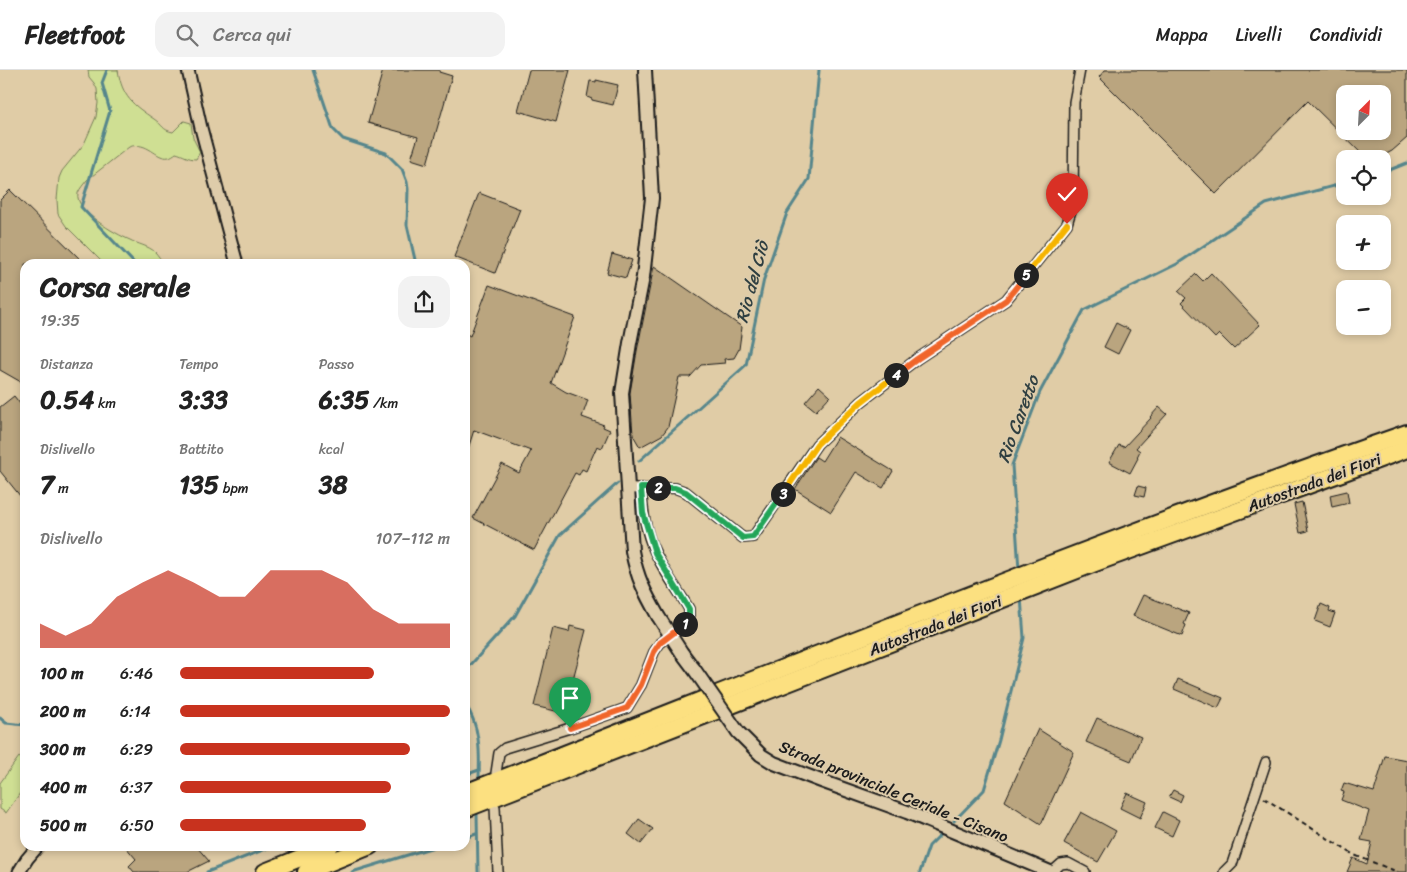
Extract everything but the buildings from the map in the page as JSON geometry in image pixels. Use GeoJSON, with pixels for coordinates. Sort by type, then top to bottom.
{"type":"FeatureCollection","features":[{"type":"Feature","properties":{"kind":"highway","name":"Autostrada dei Fiori"},"geometry":{"type":"LineString","coordinates":[[470,791],[818,655],[886,626],[1181,515],[1407,433]]}},
{"type":"Feature","properties":{"kind":"highway","name":"Autostrada dei Fiori"},"geometry":{"type":"LineString","coordinates":[[470,807],[1095,563],[1407,449]]}},
{"type":"Feature","properties":{"kind":"highway"},"geometry":{"type":"LineString","coordinates":[[265,872],[318,851]]}},
{"type":"Feature","properties":{"kind":"highway"},"geometry":{"type":"LineString","coordinates":[[306,872],[358,851]]}},
{"type":"Feature","properties":{"kind":"main road","name":"Strada provinciale Ceriale - Cisano"},"geometry":{"type":"LineString","coordinates":[[645,70],[652,198],[643,277],[622,394],[632,551],[641,584],[658,616],[682,653],[738,732],[761,755],[780,766],[906,812],[1051,872]]}},
{"type":"Feature","properties":{"kind":"street"},"geometry":{"type":"LineString","coordinates":[[188,70],[201,128],[236,259]]}},
{"type":"Feature","properties":{"kind":"street"},"geometry":{"type":"LineString","coordinates":[[628,489],[675,488],[686,492],[743,538],[753,537],[817,444],[861,402],[917,359],[1006,300],[1067,224],[1073,204],[1074,102],[1080,70]]}},
{"type":"Feature","properties":{"kind":"street"},"geometry":{"type":"LineString","coordinates":[[496,773],[499,752],[505,748],[627,708],[641,685],[654,652],[660,643],[683,627],[689,620],[689,609],[655,553],[650,541],[643,513],[641,488]]}},
{"type":"Feature","properties":{"kind":"street"},"geometry":{"type":"LineString","coordinates":[[1224,872],[1232,864],[1266,762]]}},
{"type":"Feature","properties":{"kind":"street"},"geometry":{"type":"LineString","coordinates":[[495,807],[498,872]]}},
{"type":"Feature","properties":{"kind":"street"},"geometry":{"type":"LineString","coordinates":[[19,872],[34,851]]}},
{"type":"Feature","properties":{"kind":"street"},"geometry":{"type":"LineString","coordinates":[[1051,872],[1061,864],[1068,863],[1085,872]]}},
{"type":"Feature","properties":{"kind":"path"},"geometry":{"type":"LineString","coordinates":[[1256,792],[1354,854],[1398,872]]}},
{"type":"Feature","properties":{"kind":"green space"},"geometry":{"type":"Polygon","coordinates":[[[88,70],[118,70],[122,87],[134,104],[167,130],[173,132],[184,121],[191,123],[193,138],[200,152],[196,159],[176,153],[170,157],[164,157],[141,146],[129,147],[87,180],[78,193],[82,207],[97,221],[115,233],[152,250],[160,259],[99,259],[66,226],[58,214],[59,178],[62,171],[84,144],[96,117],[97,89],[89,77],[88,70]]]}},
{"type":"Feature","properties":{"kind":"green space"},"geometry":{"type":"Polygon","coordinates":[[[19,757],[20,793],[6,813],[0,809],[0,783],[19,757]]]}},
{"type":"Feature","properties":{"kind":"waterway"},"geometry":{"type":"LineString","coordinates":[[107,70],[102,83],[110,111],[81,207],[130,259]]}},
{"type":"Feature","properties":{"kind":"waterway"},"geometry":{"type":"LineString","coordinates":[[313,70],[333,129],[343,139],[386,153],[402,169],[408,189],[407,225],[415,259]]}},
{"type":"Feature","properties":{"kind":"waterway","name":"Rio del Ciò"},"geometry":{"type":"LineString","coordinates":[[639,461],[746,365],[764,279],[787,213],[809,179],[819,70]]}},
{"type":"Feature","properties":{"kind":"waterway","name":"Rio Caretto"},"geometry":{"type":"LineString","coordinates":[[1391,169],[1407,163]]}},
{"type":"Feature","properties":{"kind":"waterway","name":"Rio Caretto"},"geometry":{"type":"LineString","coordinates":[[1019,570],[1012,465],[1040,392],[1084,310],[1177,264],[1266,204],[1336,185]]}},
{"type":"Feature","properties":{"kind":"waterway","name":"Rio del Ciò"},"geometry":{"type":"LineString","coordinates":[[470,666],[515,616],[560,535],[618,483]]}},
{"type":"Feature","properties":{"kind":"waterway","name":"Rio Caretto"},"geometry":{"type":"LineString","coordinates":[[954,821],[984,790],[999,740],[1024,638],[1021,597]]}},
{"type":"Feature","properties":{"kind":"waterway"},"geometry":{"type":"LineString","coordinates":[[470,712],[478,739],[479,777]]}},
{"type":"Feature","properties":{"kind":"waterway"},"geometry":{"type":"LineString","coordinates":[[0,718],[6,723],[20,724]]}},
{"type":"Feature","properties":{"kind":"waterway"},"geometry":{"type":"LineString","coordinates":[[470,773],[479,770]]}},
{"type":"Feature","properties":{"kind":"waterway"},"geometry":{"type":"LineString","coordinates":[[477,814],[478,872]]}},
{"type":"Feature","properties":{"kind":"waterway"},"geometry":{"type":"LineString","coordinates":[[470,836],[476,834]]}},
{"type":"Feature","properties":{"kind":"waterway","name":"Rio Caretto"},"geometry":{"type":"LineString","coordinates":[[920,872],[929,846],[940,835]]}},
{"type":"Feature","properties":{"kind":"waterway"},"geometry":{"type":"LineString","coordinates":[[207,872],[260,851]]}},
{"type":"Feature","properties":{"kind":"waterway"},"geometry":{"type":"LineString","coordinates":[[352,872],[421,851]]}},
{"type":"Feature","properties":{"kind":"route"},"geometry":{"type":"LineString","coordinates":[[570,728],[627,708],[641,685],[654,652],[660,643],[683,627],[689,620],[689,609],[655,553],[650,541],[643,513],[641,488],[675,488],[686,492],[743,538],[753,537],[817,444],[861,402],[917,359],[1006,300],[1067,224]]}}]}
